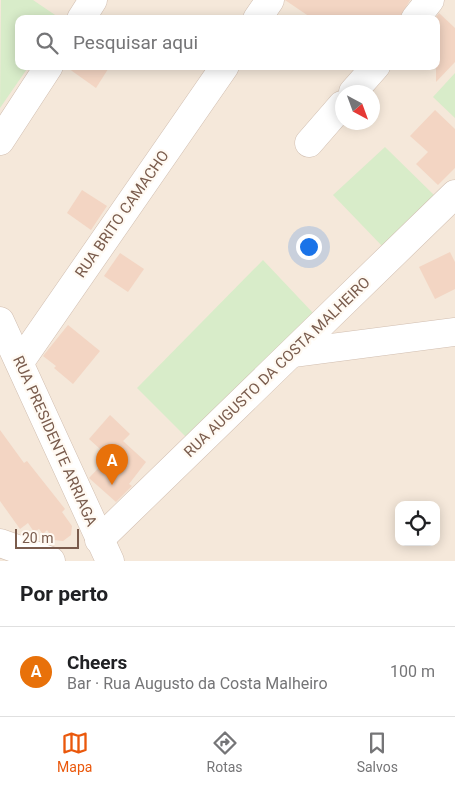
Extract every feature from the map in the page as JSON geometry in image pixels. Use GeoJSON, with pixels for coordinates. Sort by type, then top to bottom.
{"type":"FeatureCollection","features":[{"type":"Feature","properties":{"kind":"street"},"geometry":{"type":"LineString","coordinates":[[84,15],[93,0]]}},
{"type":"Feature","properties":{"kind":"street"},"geometry":{"type":"LineString","coordinates":[[260,15],[270,0]]}},
{"type":"Feature","properties":{"kind":"street"},"geometry":{"type":"LineString","coordinates":[[418,15],[430,0]]}},
{"type":"Feature","properties":{"kind":"street"},"geometry":{"type":"LineString","coordinates":[[0,141],[46,70]]}},
{"type":"Feature","properties":{"kind":"street","name":"RUA BRITO CAMACHO"},"geometry":{"type":"LineString","coordinates":[[20,362],[221,70]]}},
{"type":"Feature","properties":{"kind":"street"},"geometry":{"type":"LineString","coordinates":[[359,85],[372,70]]}},
{"type":"Feature","properties":{"kind":"street"},"geometry":{"type":"LineString","coordinates":[[309,143],[335,113]]}},
{"type":"Feature","properties":{"kind":"street","name":"RUA AUGUSTO DA COSTA MALHEIRO"},"geometry":{"type":"LineString","coordinates":[[105,551],[293,353],[455,194]]}},
{"type":"Feature","properties":{"kind":"street","name":"RUA PRESIDENTE ARRIAGA"},"geometry":{"type":"LineString","coordinates":[[0,320],[105,551]]}},
{"type":"Feature","properties":{"kind":"street"},"geometry":{"type":"LineString","coordinates":[[293,353],[455,332]]}},
{"type":"Feature","properties":{"kind":"street"},"geometry":{"type":"LineString","coordinates":[[13,552],[51,561]]}},
{"type":"Feature","properties":{"kind":"shaded area"},"geometry":{"type":"Polygon","coordinates":[[[0,0],[455,0],[455,561],[0,561],[0,0]]]}},
{"type":"Feature","properties":{"kind":"green space"},"geometry":{"type":"Polygon","coordinates":[[[1,0],[33,0],[55,15],[15,15],[15,70],[26,70],[0,108],[1,0]]]}},
{"type":"Feature","properties":{"kind":"green space"},"geometry":{"type":"Polygon","coordinates":[[[455,73],[455,118],[433,97],[455,73]]]}},
{"type":"Feature","properties":{"kind":"green space"},"geometry":{"type":"Polygon","coordinates":[[[385,147],[437,198],[384,248],[333,195],[385,147]]]}},
{"type":"Feature","properties":{"kind":"green space"},"geometry":{"type":"Polygon","coordinates":[[[263,260],[314,314],[189,440],[137,388],[263,260]]]}},
{"type":"Feature","properties":{"kind":"building"},"geometry":{"type":"Polygon","coordinates":[[[285,0],[410,0],[401,15],[307,15],[285,0]]]}},
{"type":"Feature","properties":{"kind":"building"},"geometry":{"type":"Polygon","coordinates":[[[439,13],[455,28],[455,62],[436,82],[436,70],[440,70],[440,15],[438,15],[439,13]]]}},
{"type":"Feature","properties":{"kind":"building"},"geometry":{"type":"Polygon","coordinates":[[[71,70],[107,70],[96,88],[71,70]]]}},
{"type":"Feature","properties":{"kind":"building"},"geometry":{"type":"Polygon","coordinates":[[[435,110],[455,129],[455,168],[438,185],[416,164],[428,152],[410,136],[435,110]]]}},
{"type":"Feature","properties":{"kind":"building"},"geometry":{"type":"Polygon","coordinates":[[[82,190],[107,206],[91,230],[67,213],[82,190]]]}},
{"type":"Feature","properties":{"kind":"building"},"geometry":{"type":"Polygon","coordinates":[[[450,252],[455,262],[455,289],[435,299],[419,267],[450,252]]]}},
{"type":"Feature","properties":{"kind":"building"},"geometry":{"type":"Polygon","coordinates":[[[120,253],[144,269],[128,292],[104,276],[120,253]]]}},
{"type":"Feature","properties":{"kind":"building"},"geometry":{"type":"Polygon","coordinates":[[[68,325],[100,351],[73,384],[54,368],[56,366],[43,356],[68,325]]]}},
{"type":"Feature","properties":{"kind":"building"},"geometry":{"type":"Polygon","coordinates":[[[110,415],[130,434],[123,441],[146,462],[129,484],[132,486],[116,502],[89,478],[109,457],[89,439],[110,415]]]}},
{"type":"Feature","properties":{"kind":"building"},"geometry":{"type":"Polygon","coordinates":[[[0,430],[24,463],[27,461],[65,509],[62,512],[72,526],[71,535],[63,541],[54,540],[47,530],[43,534],[39,529],[34,532],[28,523],[20,529],[0,501],[0,430]]]}},
{"type":"Feature","properties":{"kind":"place","name":"Cheers"},"geometry":{"type":"Point","coordinates":[112,485]}}]}
